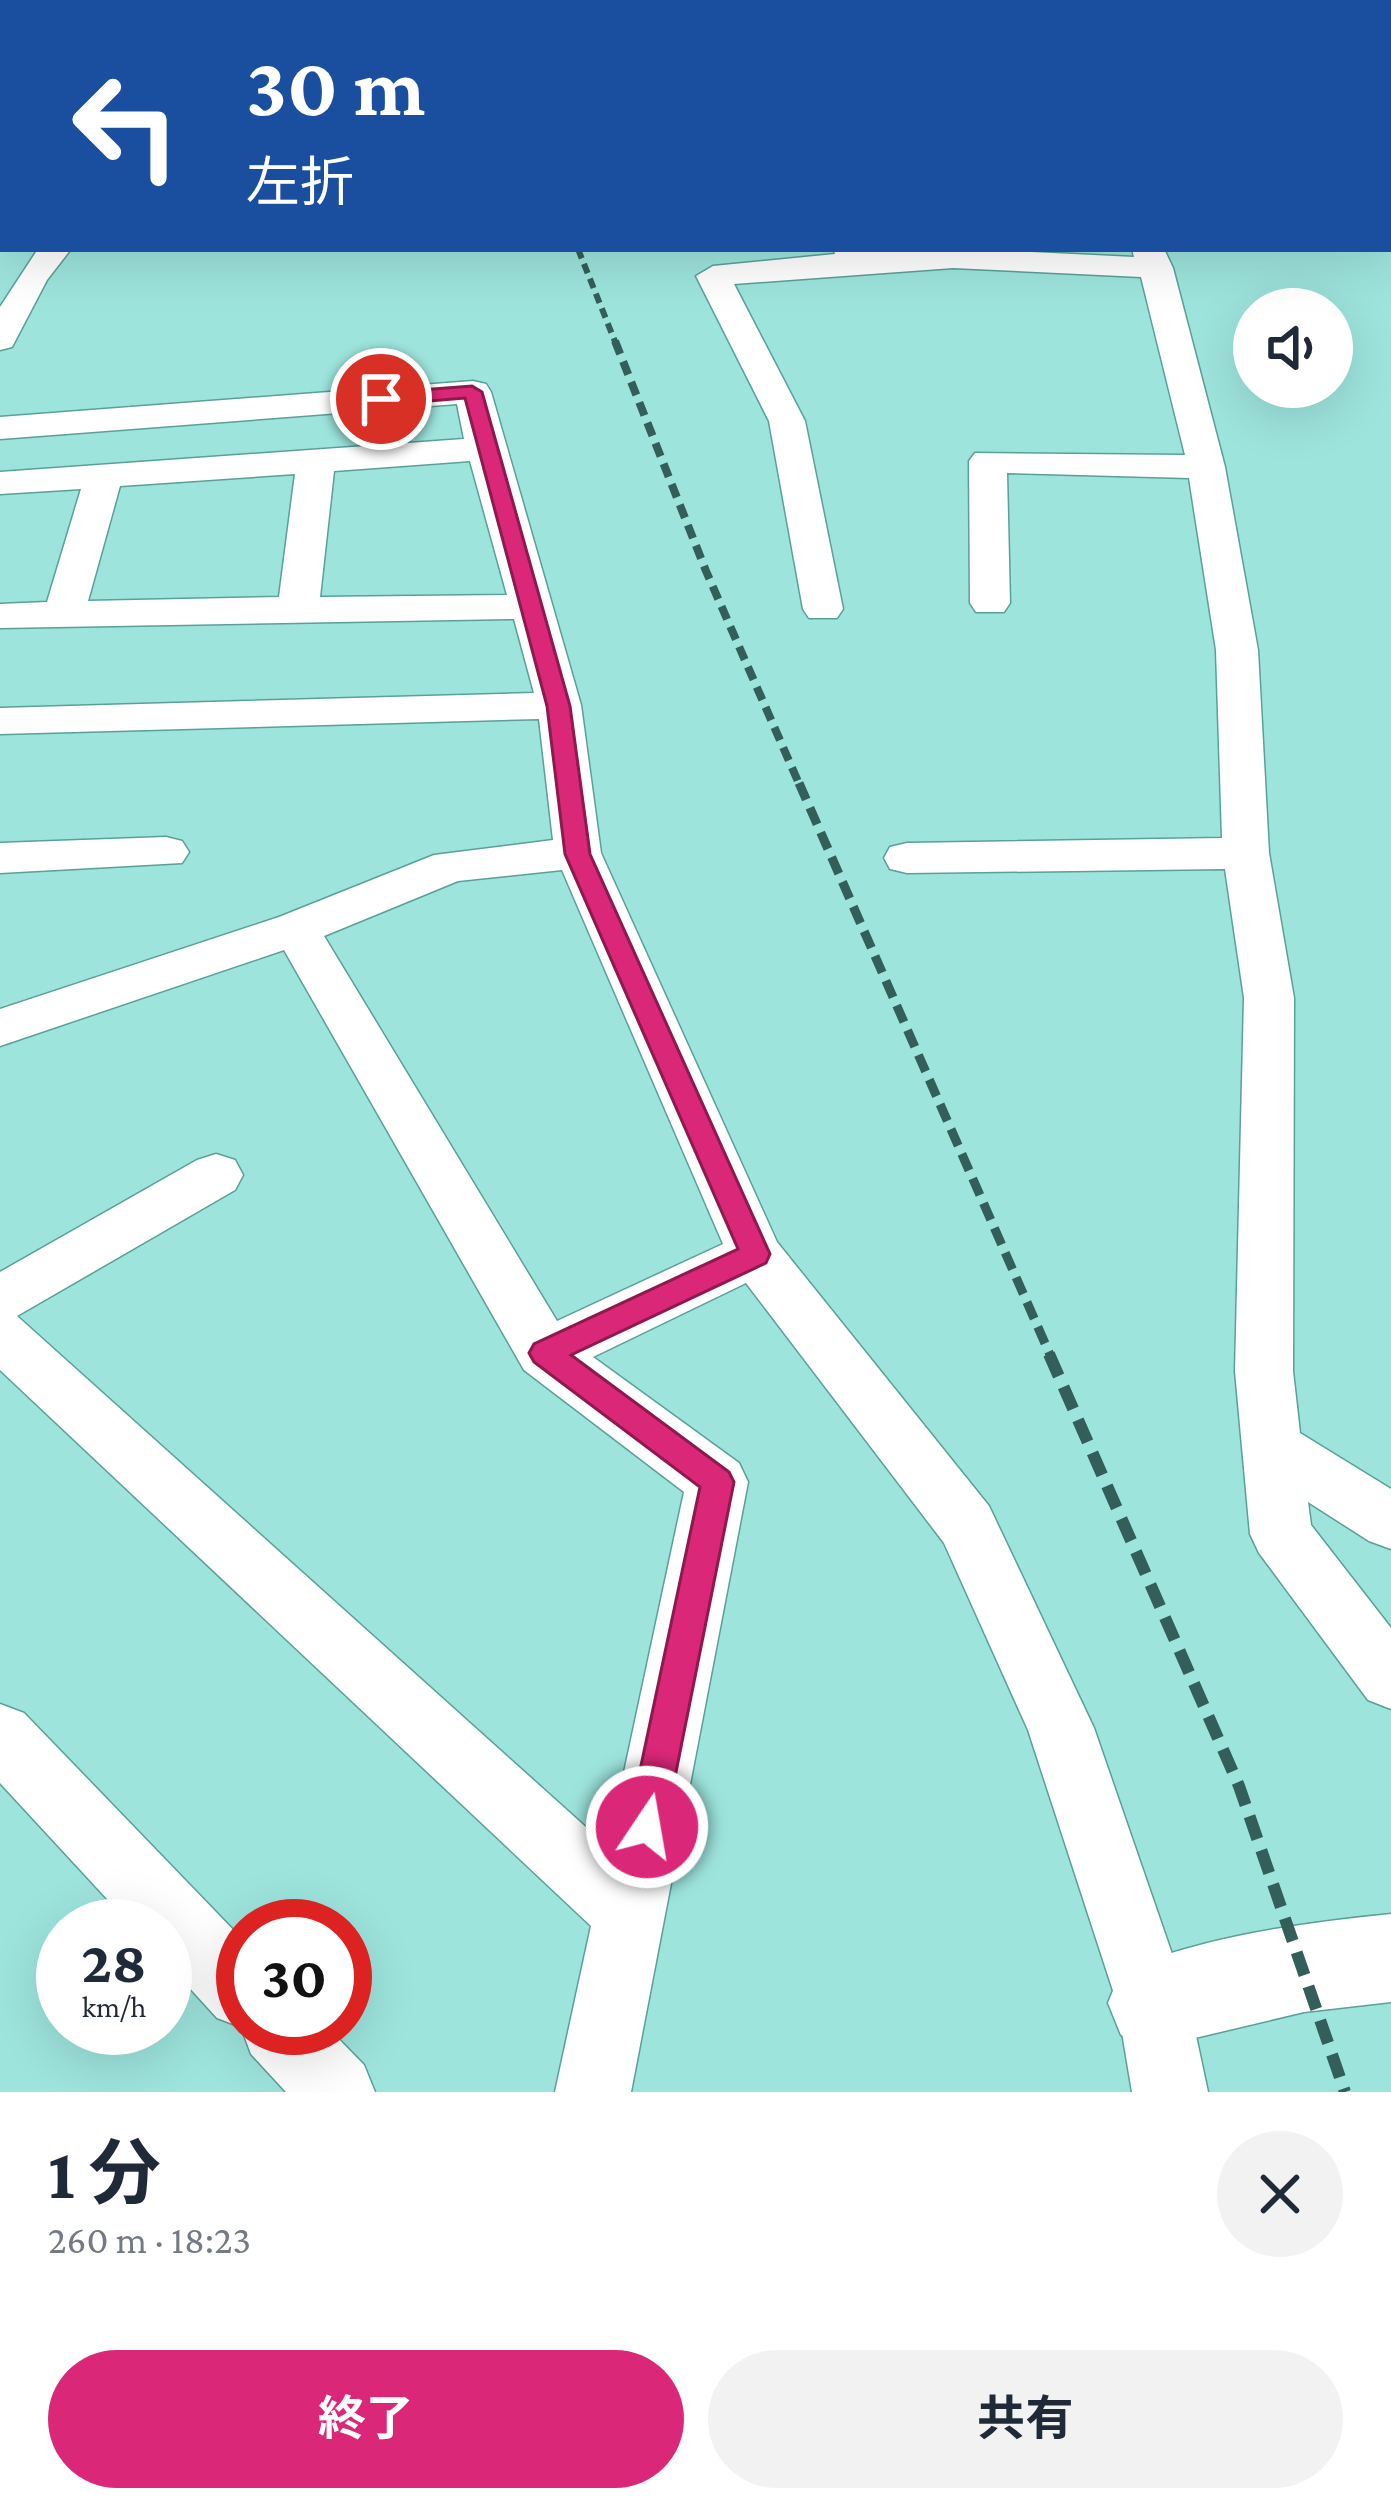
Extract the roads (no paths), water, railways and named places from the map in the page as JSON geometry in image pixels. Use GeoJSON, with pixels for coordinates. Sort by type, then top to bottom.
{"type":"FeatureCollection","features":[{"type":"Feature","properties":{"kind":"street"},"geometry":{"type":"LineString","coordinates":[[0,340],[32,277],[53,252]]}},
{"type":"Feature","properties":{"kind":"street"},"geometry":{"type":"LineString","coordinates":[[824,609],[787,421],[713,276],[851,256],[1152,259],[1206,466],[1237,650],[1246,853],[1269,998],[1264,1371],[1281,1534],[1391,1679]]}},
{"type":"Feature","properties":{"kind":"street"},"geometry":{"type":"LineString","coordinates":[[0,428],[472,392],[559,706],[578,854],[755,1254],[967,1525],[1061,1728],[1153,2003],[1170,2092]]}},
{"type":"Feature","properties":{"kind":"street"},"geometry":{"type":"LineString","coordinates":[[0,484],[485,449]]}},
{"type":"Feature","properties":{"kind":"street"},"geometry":{"type":"LineString","coordinates":[[298,609],[316,460]]}},
{"type":"Feature","properties":{"kind":"street"},"geometry":{"type":"LineString","coordinates":[[990,603],[988,461],[1206,466]]}},
{"type":"Feature","properties":{"kind":"street"},"geometry":{"type":"LineString","coordinates":[[64,614],[103,477]]}},
{"type":"Feature","properties":{"kind":"street"},"geometry":{"type":"LineString","coordinates":[[0,616],[532,607]]}},
{"type":"Feature","properties":{"kind":"street"},"geometry":{"type":"LineString","coordinates":[[0,721],[559,706]]}},
{"type":"Feature","properties":{"kind":"street"},"geometry":{"type":"LineString","coordinates":[[0,858],[166,852]]}},
{"type":"Feature","properties":{"kind":"street"},"geometry":{"type":"LineString","coordinates":[[907,857],[1246,853]]}},
{"type":"Feature","properties":{"kind":"street"},"geometry":{"type":"LineString","coordinates":[[0,1028],[296,928],[451,866],[578,854]]}},
{"type":"Feature","properties":{"kind":"street"},"geometry":{"type":"LineString","coordinates":[[296,928],[545,1353],[717,1482],[593,2092]]}},
{"type":"Feature","properties":{"kind":"street"},"geometry":{"type":"LineString","coordinates":[[0,1299],[216,1174]]}},
{"type":"Feature","properties":{"kind":"street"},"geometry":{"type":"LineString","coordinates":[[545,1353],[755,1254]]}},
{"type":"Feature","properties":{"kind":"street"},"geometry":{"type":"LineString","coordinates":[[0,1334],[629,1913]]}},
{"type":"Feature","properties":{"kind":"street"},"geometry":{"type":"LineString","coordinates":[[1273,1448],[1391,1522]]}},
{"type":"Feature","properties":{"kind":"street"},"geometry":{"type":"LineString","coordinates":[[0,1735],[216,1963]]}},
{"type":"Feature","properties":{"kind":"street"},"geometry":{"type":"LineString","coordinates":[[1153,2003],[1304,1967],[1391,1958]]}},
{"type":"Feature","properties":{"kind":"street"},"geometry":{"type":"LineString","coordinates":[[303,2055],[338,2092]]}},
{"type":"Feature","properties":{"kind":"railway"},"geometry":{"type":"LineString","coordinates":[[579,252],[616,344]]}},
{"type":"Feature","properties":{"kind":"railway"},"geometry":{"type":"LineString","coordinates":[[615,341],[706,571],[800,786]]}},
{"type":"Feature","properties":{"kind":"railway"},"geometry":{"type":"LineString","coordinates":[[799,783],[1051,1357]]}},
{"type":"Feature","properties":{"kind":"railway"},"geometry":{"type":"LineString","coordinates":[[1049,1354],[1239,1786],[1345,2092]]}}]}
